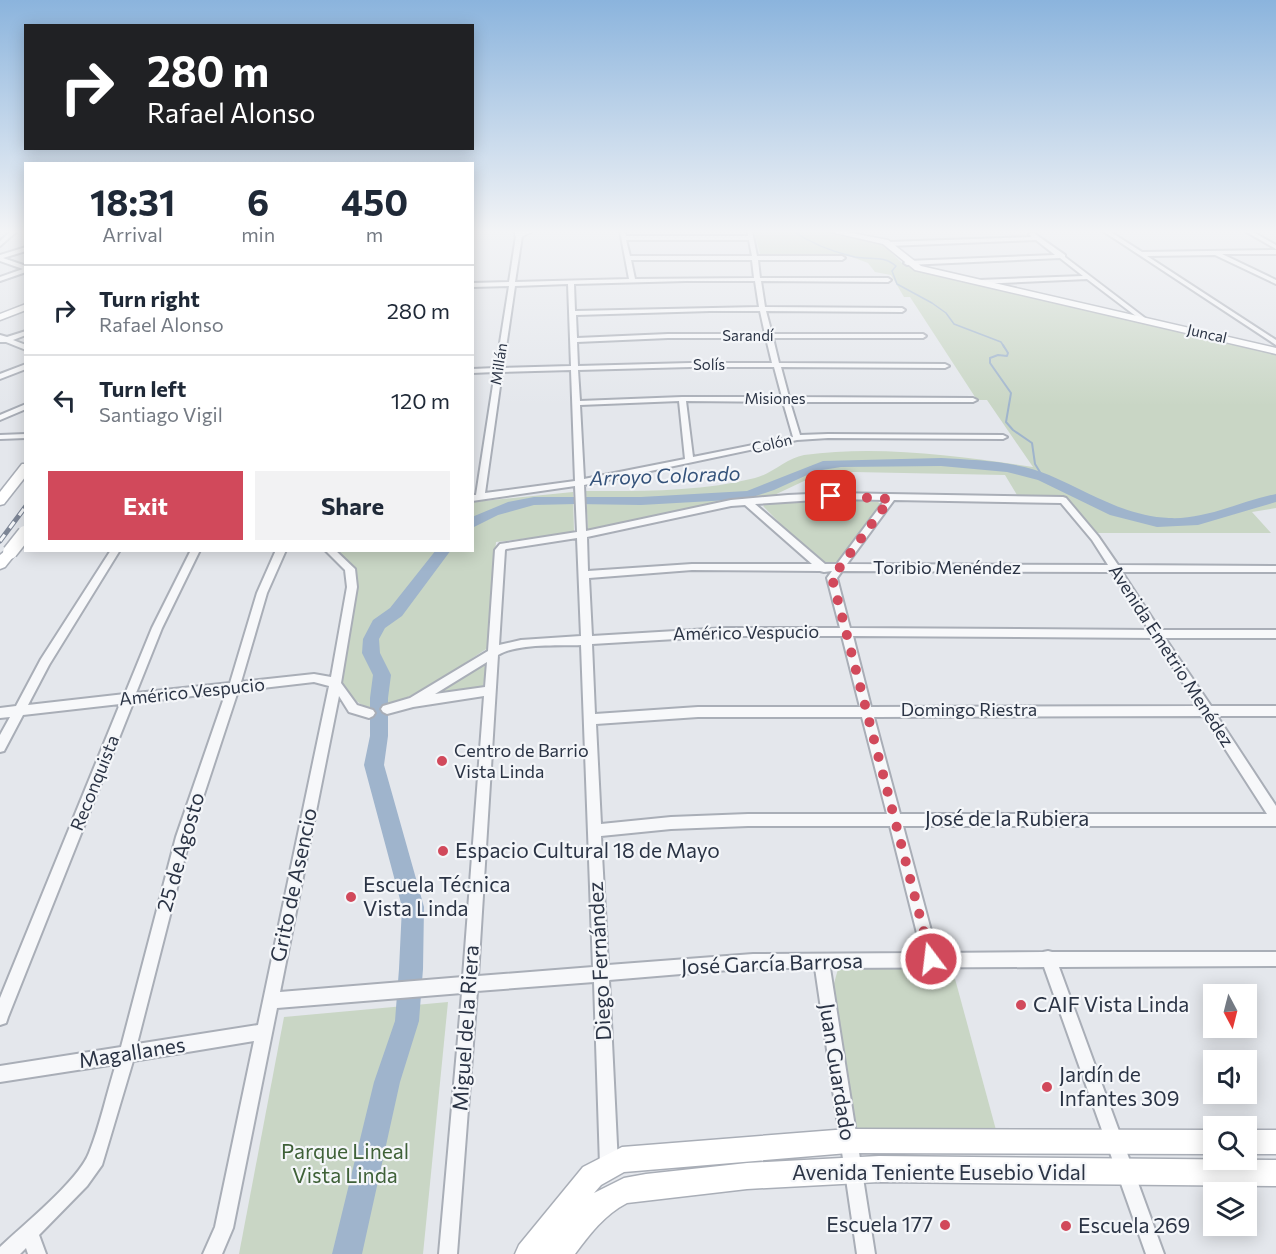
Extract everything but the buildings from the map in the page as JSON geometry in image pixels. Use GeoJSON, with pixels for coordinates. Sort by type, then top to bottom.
{"type":"FeatureCollection","features":[{"type":"Feature","properties":{"kind":"street","name":"Millán"},"geometry":{"type":"LineString","coordinates":[[476,498],[511,290]]}},
{"type":"Feature","properties":{"kind":"street","name":"Diego Fernández"},"geometry":{"type":"LineString","coordinates":[[571,290],[580,535],[609,1165]]}},
{"type":"Feature","properties":{"kind":"street"},"geometry":{"type":"LineString","coordinates":[[759,290],[776,366],[797,438]]}},
{"type":"Feature","properties":{"kind":"street","name":"Juncal"},"geometry":{"type":"LineString","coordinates":[[1011,290],[1276,351]]}},
{"type":"Feature","properties":{"kind":"street"},"geometry":{"type":"LineString","coordinates":[[1105,290],[1143,320]]}},
{"type":"Feature","properties":{"kind":"street"},"geometry":{"type":"LineString","coordinates":[[1194,290],[1276,344]]}},
{"type":"Feature","properties":{"kind":"street"},"geometry":{"type":"LineString","coordinates":[[0,317],[24,308]]}},
{"type":"Feature","properties":{"kind":"street"},"geometry":{"type":"LineString","coordinates":[[573,313],[762,309],[902,310]]}},
{"type":"Feature","properties":{"kind":"street"},"geometry":{"type":"LineString","coordinates":[[2,340],[24,334]]}},
{"type":"Feature","properties":{"kind":"street","name":"Sarandí"},"geometry":{"type":"LineString","coordinates":[[574,340],[923,336]]}},
{"type":"Feature","properties":{"kind":"street"},"geometry":{"type":"LineString","coordinates":[[2,340],[24,347]]}},
{"type":"Feature","properties":{"kind":"street","name":"Solís"},"geometry":{"type":"LineString","coordinates":[[474,371],[690,365],[945,366]]}},
{"type":"Feature","properties":{"kind":"street"},"geometry":{"type":"LineString","coordinates":[[0,377],[24,367]]}},
{"type":"Feature","properties":{"kind":"street"},"geometry":{"type":"LineString","coordinates":[[682,399],[689,461]]}},
{"type":"Feature","properties":{"kind":"street","name":"Misiones"},"geometry":{"type":"LineString","coordinates":[[576,403],[682,399],[973,400]]}},
{"type":"Feature","properties":{"kind":"street"},"geometry":{"type":"LineString","coordinates":[[0,417],[24,407]]}},
{"type":"Feature","properties":{"kind":"street"},"geometry":{"type":"LineString","coordinates":[[0,437],[24,436]]}},
{"type":"Feature","properties":{"kind":"street","name":"Colón"},"geometry":{"type":"LineString","coordinates":[[476,498],[579,493],[689,461],[797,438],[828,436],[1003,437]]}},
{"type":"Feature","properties":{"kind":"street"},"geometry":{"type":"LineString","coordinates":[[0,501],[24,470]]}},
{"type":"Feature","properties":{"kind":"street"},"geometry":{"type":"LineString","coordinates":[[580,535],[731,503],[831,496],[890,499]]}},
{"type":"Feature","properties":{"kind":"street"},"geometry":{"type":"LineString","coordinates":[[832,578],[890,499]]}},
{"type":"Feature","properties":{"kind":"street","name":"Avenida Emetrio Menédez"},"geometry":{"type":"LineString","coordinates":[[890,499],[1065,501],[1095,538],[1276,818]]}},
{"type":"Feature","properties":{"kind":"street"},"geometry":{"type":"LineString","coordinates":[[748,502],[832,578],[931,959]]}},
{"type":"Feature","properties":{"kind":"street"},"geometry":{"type":"LineString","coordinates":[[4,556],[24,534]]}},
{"type":"Feature","properties":{"kind":"street","name":"Miguel de la Riera"},"geometry":{"type":"LineString","coordinates":[[448,1254],[470,985],[500,550],[507,545],[580,535]]}},
{"type":"Feature","properties":{"kind":"street"},"geometry":{"type":"LineString","coordinates":[[4,556],[24,540]]}},
{"type":"Feature","properties":{"kind":"street"},"geometry":{"type":"LineString","coordinates":[[4,556],[24,546]]}},
{"type":"Feature","properties":{"kind":"street"},"geometry":{"type":"LineString","coordinates":[[0,747],[45,662],[115,552]]}},
{"type":"Feature","properties":{"kind":"street","name":"Reconquista"},"geometry":{"type":"LineString","coordinates":[[0,1017],[157,628],[195,552]]}},
{"type":"Feature","properties":{"kind":"street","name":"25 de Agosto"},"geometry":{"type":"LineString","coordinates":[[29,1233],[81,1180],[96,1159],[127,1053],[183,837],[234,687],[262,593],[279,552]]}},
{"type":"Feature","properties":{"kind":"street","name":"Grito de Asencio"},"geometry":{"type":"LineString","coordinates":[[212,1254],[224,1228],[336,682],[352,576],[346,564],[331,552]]}},
{"type":"Feature","properties":{"kind":"street","name":"Toribio Menéndez"},"geometry":{"type":"LineString","coordinates":[[583,575],[692,567],[1276,569]]}},
{"type":"Feature","properties":{"kind":"street","name":"Américo Vespucio"},"geometry":{"type":"LineString","coordinates":[[413,702],[501,648],[521,644],[726,632],[1276,634]]}},
{"type":"Feature","properties":{"kind":"street","name":"Américo Vespucio"},"geometry":{"type":"LineString","coordinates":[[0,713],[314,678],[336,682]]}},
{"type":"Feature","properties":{"kind":"street"},"geometry":{"type":"LineString","coordinates":[[336,682],[354,710],[369,713]]}},
{"type":"Feature","properties":{"kind":"street","name":"Américo Vespucio"},"geometry":{"type":"LineString","coordinates":[[387,709],[413,702],[489,691]]}},
{"type":"Feature","properties":{"kind":"street","name":"Domingo Riestra"},"geometry":{"type":"LineString","coordinates":[[590,719],[698,712],[867,710],[1276,711]]}},
{"type":"Feature","properties":{"kind":"street","name":"José de la Rubiera"},"geometry":{"type":"LineString","coordinates":[[594,831],[726,821],[895,818],[1276,818]]}},
{"type":"Feature","properties":{"kind":"street"},"geometry":{"type":"LineString","coordinates":[[1048,958],[1155,1254]]}},
{"type":"Feature","properties":{"kind":"street","name":"José García Barrosa"},"geometry":{"type":"LineString","coordinates":[[270,1001],[753,961],[1048,958],[1276,959]]}},
{"type":"Feature","properties":{"kind":"street","name":"Juan Guardado"},"geometry":{"type":"LineString","coordinates":[[821,960],[866,1254]]}},
{"type":"Feature","properties":{"kind":"street","name":"Magallanes"},"geometry":{"type":"LineString","coordinates":[[0,1074],[264,1032]]}},
{"type":"Feature","properties":{"kind":"street","name":"Avenida Teniente Eusebio Vidal"},"geometry":{"type":"LineString","coordinates":[[528,1254],[592,1176],[609,1165],[643,1156],[848,1141],[1203,1142]]}},
{"type":"Feature","properties":{"kind":"street"},"geometry":{"type":"LineString","coordinates":[[1257,1142],[1276,1142]]}},
{"type":"Feature","properties":{"kind":"street","name":"Avenida Teniente Eusebio Vidal"},"geometry":{"type":"LineString","coordinates":[[558,1254],[586,1218],[605,1201],[624,1191],[646,1186],[852,1169],[1276,1173]]}},
{"type":"Feature","properties":{"kind":"street"},"geometry":{"type":"LineString","coordinates":[[6,1254],[29,1233],[37,1254]]}},
{"type":"Feature","properties":{"kind":"green space"},"geometry":{"type":"Polygon","coordinates":[[[900,290],[1002,290],[1276,353],[1276,508],[1252,512],[1271,533],[1085,533],[1062,496],[1017,495],[1005,475],[853,472],[804,481],[768,498],[720,502],[588,530],[586,491],[671,490],[734,483],[761,476],[804,455],[861,451],[919,453],[1033,467],[987,400],[977,400],[910,297],[904,297],[900,290]]]}},
{"type":"Feature","properties":{"kind":"green space"},"geometry":{"type":"Polygon","coordinates":[[[573,492],[574,533],[496,542],[488,648],[409,696],[377,707],[361,704],[340,679],[358,584],[356,573],[351,565],[337,552],[474,552],[474,502],[573,492]]]}},
{"type":"Feature","properties":{"kind":"green space"},"geometry":{"type":"Polygon","coordinates":[[[832,499],[878,502],[882,505],[838,561],[828,563],[822,563],[814,558],[763,506],[765,504],[832,499]]]}},
{"type":"Feature","properties":{"kind":"green space"},"geometry":{"type":"Polygon","coordinates":[[[484,664],[487,665],[483,686],[441,694],[442,690],[484,664]]]}},
{"type":"Feature","properties":{"kind":"green space"},"geometry":{"type":"Polygon","coordinates":[[[951,964],[996,1130],[855,1132],[833,987],[838,969],[847,965],[951,964]]]}},
{"type":"Feature","properties":{"kind":"green space","name":"Parque Lineal Vista Linda"},"geometry":{"type":"Polygon","coordinates":[[[448,1002],[423,1254],[239,1254],[284,1017],[448,1002]]]}},
{"type":"Feature","properties":{"kind":"waterway"},"geometry":{"type":"LineString","coordinates":[[907,290],[946,313],[954,324],[1001,342],[1004,347]]}},
{"type":"Feature","properties":{"kind":"waterway"},"geometry":{"type":"LineString","coordinates":[[1003,345],[1008,353],[1007,356],[998,355],[990,358],[990,363],[1011,393],[1006,422],[1013,430],[1032,443],[1035,464],[1043,477]]}},
{"type":"Feature","properties":{"kind":"waterway","name":"Arroyo Colorado"},"geometry":{"type":"LineString","coordinates":[[474,522],[513,505],[534,501],[555,499],[641,501],[747,495],[812,468],[835,463],[941,462],[1007,468],[1043,477],[1115,511],[1157,522],[1198,520],[1276,498]]}},
{"type":"Feature","properties":{"kind":"waterway","name":"Arroyo Colorado"},"geometry":{"type":"LineString","coordinates":[[347,1254],[387,1082],[407,1021],[411,969],[413,907],[374,765],[379,736],[379,698],[382,675],[371,653],[371,639],[379,624],[396,612],[442,552]]}},
{"type":"Feature","properties":{"kind":"railway"},"geometry":{"type":"LineString","coordinates":[[0,541],[24,509]]}},
{"type":"Feature","properties":{"kind":"place","name":"Centro de Barrio Vista Linda"},"geometry":{"type":"Point","coordinates":[442,761]}},
{"type":"Feature","properties":{"kind":"place","name":"Espacio Cultural 18 de Mayo"},"geometry":{"type":"Point","coordinates":[443,851]}},
{"type":"Feature","properties":{"kind":"place","name":"Escuela Técnica Vista Linda"},"geometry":{"type":"Point","coordinates":[351,897]}},
{"type":"Feature","properties":{"kind":"place","name":"CAIF Vista Linda"},"geometry":{"type":"Point","coordinates":[1021,1005]}},
{"type":"Feature","properties":{"kind":"place","name":"Jardín de Infantes 309"},"geometry":{"type":"Point","coordinates":[1047,1087]}},
{"type":"Feature","properties":{"kind":"place","name":"Escuela 177"},"geometry":{"type":"Point","coordinates":[945,1225]}},
{"type":"Feature","properties":{"kind":"place","name":"Escuela 269"},"geometry":{"type":"Point","coordinates":[1066,1226]}},
{"type":"Feature","properties":{"kind":"route"},"geometry":{"type":"LineString","coordinates":[[831,496],[890,499],[832,578],[931,959]]}}]}
